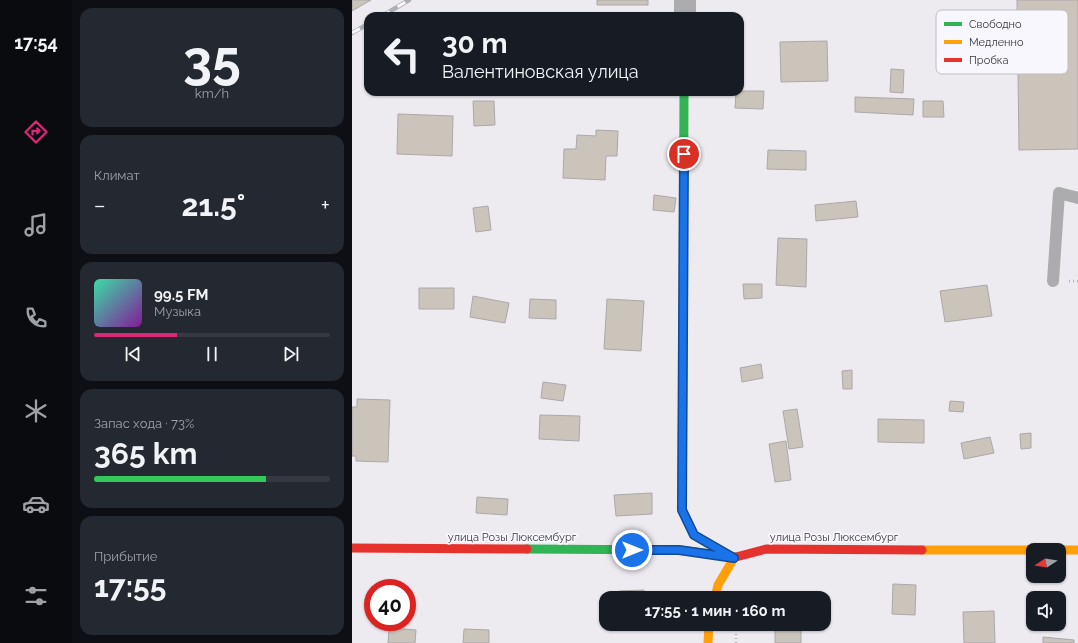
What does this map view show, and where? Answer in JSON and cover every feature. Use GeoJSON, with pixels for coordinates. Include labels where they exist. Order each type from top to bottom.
{"type":"FeatureCollection","features":[{"type":"Feature","properties":{"kind":"street"},"geometry":{"type":"LineString","coordinates":[[685,0],[685,12]]}},
{"type":"Feature","properties":{"kind":"street"},"geometry":{"type":"LineString","coordinates":[[684,96],[682,510],[694,535],[734,558],[718,585],[717,591]]}},
{"type":"Feature","properties":{"kind":"street","name":"улица Розы Люксембург"},"geometry":{"type":"LineString","coordinates":[[352,548],[679,550],[734,558],[766,549],[1078,550]]}},
{"type":"Feature","properties":{"kind":"street"},"geometry":{"type":"LineString","coordinates":[[708,643],[709,631]]}},
{"type":"Feature","properties":{"kind":"lane"},"geometry":{"type":"LineString","coordinates":[[1053,281],[1059,193],[1078,198]]}},
{"type":"Feature","properties":{"kind":"path"},"geometry":{"type":"LineString","coordinates":[[736,631],[736,643]]}},
{"type":"Feature","properties":{"kind":"building"},"geometry":{"type":"Polygon","coordinates":[[[352,0],[371,0],[352,11],[352,0]]]}},
{"type":"Feature","properties":{"kind":"building"},"geometry":{"type":"Polygon","coordinates":[[[597,0],[648,0],[648,5],[597,5],[597,0]]]}},
{"type":"Feature","properties":{"kind":"building"},"geometry":{"type":"Polygon","coordinates":[[[1017,0],[1078,0],[1078,149],[1019,150],[1018,74],[1068,74],[1068,10],[1017,10],[1017,0]]]}},
{"type":"Feature","properties":{"kind":"building"},"geometry":{"type":"Polygon","coordinates":[[[827,41],[828,81],[781,82],[780,42],[827,41]]]}},
{"type":"Feature","properties":{"kind":"building"},"geometry":{"type":"Polygon","coordinates":[[[891,69],[904,70],[903,93],[890,92],[891,69]]]}},
{"type":"Feature","properties":{"kind":"building"},"geometry":{"type":"Polygon","coordinates":[[[744,91],[764,91],[763,109],[735,108],[736,96],[744,96],[744,91]]]}},
{"type":"Feature","properties":{"kind":"building"},"geometry":{"type":"Polygon","coordinates":[[[855,97],[914,99],[913,115],[855,112],[855,97]]]}},
{"type":"Feature","properties":{"kind":"building"},"geometry":{"type":"Polygon","coordinates":[[[473,101],[494,101],[495,125],[474,126],[473,101]]]}},
{"type":"Feature","properties":{"kind":"building"},"geometry":{"type":"Polygon","coordinates":[[[923,101],[943,101],[944,117],[923,117],[923,101]]]}},
{"type":"Feature","properties":{"kind":"building"},"geometry":{"type":"Polygon","coordinates":[[[398,114],[453,116],[452,156],[397,154],[398,114]]]}},
{"type":"Feature","properties":{"kind":"building"},"geometry":{"type":"Polygon","coordinates":[[[596,130],[618,131],[617,156],[606,156],[605,180],[563,178],[564,149],[576,149],[577,135],[596,136],[596,130]]]}},
{"type":"Feature","properties":{"kind":"building"},"geometry":{"type":"Polygon","coordinates":[[[768,150],[806,151],[806,170],[767,169],[768,150]]]}},
{"type":"Feature","properties":{"kind":"building"},"geometry":{"type":"Polygon","coordinates":[[[654,195],[676,198],[674,212],[653,210],[654,195]]]}},
{"type":"Feature","properties":{"kind":"building"},"geometry":{"type":"Polygon","coordinates":[[[856,201],[858,217],[816,221],[815,205],[856,201]]]}},
{"type":"Feature","properties":{"kind":"building"},"geometry":{"type":"Polygon","coordinates":[[[488,206],[491,230],[476,232],[473,208],[488,206]]]}},
{"type":"Feature","properties":{"kind":"building"},"geometry":{"type":"Polygon","coordinates":[[[778,238],[807,239],[806,287],[776,285],[778,238]]]}},
{"type":"Feature","properties":{"kind":"building"},"geometry":{"type":"Polygon","coordinates":[[[743,284],[762,284],[762,298],[744,299],[743,284]]]}},
{"type":"Feature","properties":{"kind":"building"},"geometry":{"type":"Polygon","coordinates":[[[987,285],[992,316],[945,322],[940,291],[987,285]]]}},
{"type":"Feature","properties":{"kind":"building"},"geometry":{"type":"Polygon","coordinates":[[[419,288],[454,288],[454,309],[419,309],[419,288]]]}},
{"type":"Feature","properties":{"kind":"building"},"geometry":{"type":"Polygon","coordinates":[[[473,296],[509,303],[505,323],[470,317],[473,296]]]}},
{"type":"Feature","properties":{"kind":"building"},"geometry":{"type":"Polygon","coordinates":[[[530,299],[556,300],[556,319],[529,318],[530,299]]]}},
{"type":"Feature","properties":{"kind":"building"},"geometry":{"type":"Polygon","coordinates":[[[607,299],[644,301],[641,351],[604,349],[607,299]]]}},
{"type":"Feature","properties":{"kind":"building"},"geometry":{"type":"Polygon","coordinates":[[[761,364],[763,378],[742,382],[740,368],[761,364]]]}},
{"type":"Feature","properties":{"kind":"building"},"geometry":{"type":"Polygon","coordinates":[[[852,370],[852,389],[843,389],[842,371],[852,370]]]}},
{"type":"Feature","properties":{"kind":"building"},"geometry":{"type":"Polygon","coordinates":[[[543,382],[566,385],[563,401],[541,398],[543,382]]]}},
{"type":"Feature","properties":{"kind":"building"},"geometry":{"type":"Polygon","coordinates":[[[357,399],[390,400],[388,462],[356,461],[356,456],[352,456],[352,407],[357,407],[357,399]]]}},
{"type":"Feature","properties":{"kind":"building"},"geometry":{"type":"Polygon","coordinates":[[[950,401],[964,402],[963,412],[949,411],[950,401]]]}},
{"type":"Feature","properties":{"kind":"building"},"geometry":{"type":"Polygon","coordinates":[[[797,409],[803,447],[789,449],[783,411],[797,409]]]}},
{"type":"Feature","properties":{"kind":"building"},"geometry":{"type":"Polygon","coordinates":[[[540,415],[580,416],[579,441],[539,439],[540,415]]]}},
{"type":"Feature","properties":{"kind":"building"},"geometry":{"type":"Polygon","coordinates":[[[878,419],[924,420],[924,443],[878,442],[878,419]]]}},
{"type":"Feature","properties":{"kind":"building"},"geometry":{"type":"Polygon","coordinates":[[[1031,433],[1031,448],[1021,449],[1020,434],[1031,433]]]}},
{"type":"Feature","properties":{"kind":"building"},"geometry":{"type":"Polygon","coordinates":[[[990,437],[994,453],[964,459],[961,443],[990,437]]]}},
{"type":"Feature","properties":{"kind":"building"},"geometry":{"type":"Polygon","coordinates":[[[786,441],[791,480],[775,482],[769,444],[786,441]]]}},
{"type":"Feature","properties":{"kind":"building"},"geometry":{"type":"Polygon","coordinates":[[[652,493],[652,514],[616,516],[614,495],[652,493]]]}},
{"type":"Feature","properties":{"kind":"building"},"geometry":{"type":"Polygon","coordinates":[[[477,497],[508,499],[507,515],[476,513],[477,497]]]}},
{"type":"Feature","properties":{"kind":"building"},"geometry":{"type":"Polygon","coordinates":[[[893,584],[916,585],[915,615],[892,614],[893,584]]]}},
{"type":"Feature","properties":{"kind":"building"},"geometry":{"type":"Polygon","coordinates":[[[644,590],[644,591],[619,591],[644,590]]]}},
{"type":"Feature","properties":{"kind":"building"},"geometry":{"type":"Polygon","coordinates":[[[994,611],[995,643],[964,643],[963,612],[994,611]]]}},
{"type":"Feature","properties":{"kind":"building"},"geometry":{"type":"Polygon","coordinates":[[[464,629],[489,630],[489,643],[463,643],[464,629]]]}},
{"type":"Feature","properties":{"kind":"building"},"geometry":{"type":"Polygon","coordinates":[[[389,631],[416,631],[415,643],[388,643],[389,631]]]}},
{"type":"Feature","properties":{"kind":"building"},"geometry":{"type":"Polygon","coordinates":[[[775,631],[801,631],[801,643],[775,643],[775,631]]]}},
{"type":"Feature","properties":{"kind":"building"},"geometry":{"type":"Polygon","coordinates":[[[1043,637],[1074,640],[1074,643],[1043,643],[1043,637]]]}},
{"type":"Feature","properties":{"kind":"railway"},"geometry":{"type":"LineString","coordinates":[[389,12],[409,0]]}},
{"type":"Feature","properties":{"kind":"railway"},"geometry":{"type":"LineString","coordinates":[[352,33],[364,26]]}},
{"type":"Feature","properties":{"kind":"traffic: fast"},"geometry":{"type":"LineString","coordinates":[[683,336],[684,96]]}},
{"type":"Feature","properties":{"kind":"traffic: fast"},"geometry":{"type":"LineString","coordinates":[[527,549],[679,550],[736,557]]}},
{"type":"Feature","properties":{"kind":"traffic: slow"},"geometry":{"type":"LineString","coordinates":[[682,502],[682,510],[694,535],[722,552]]}},
{"type":"Feature","properties":{"kind":"traffic: slow"},"geometry":{"type":"LineString","coordinates":[[922,550],[1078,550]]}},
{"type":"Feature","properties":{"kind":"traffic: slow"},"geometry":{"type":"LineString","coordinates":[[717,591],[718,585],[734,558]]}},
{"type":"Feature","properties":{"kind":"traffic: slow"},"geometry":{"type":"LineString","coordinates":[[708,643],[709,631]]}},
{"type":"Feature","properties":{"kind":"traffic: jam"},"geometry":{"type":"LineString","coordinates":[[682,502],[683,336]]}},
{"type":"Feature","properties":{"kind":"traffic: jam"},"geometry":{"type":"LineString","coordinates":[[352,548],[527,549]]}},
{"type":"Feature","properties":{"kind":"traffic: jam"},"geometry":{"type":"LineString","coordinates":[[736,557],[766,549],[922,550]]}},
{"type":"Feature","properties":{"kind":"route"},"geometry":{"type":"LineString","coordinates":[[632,550],[679,550],[734,558],[694,535],[682,510],[684,154]]}}]}
